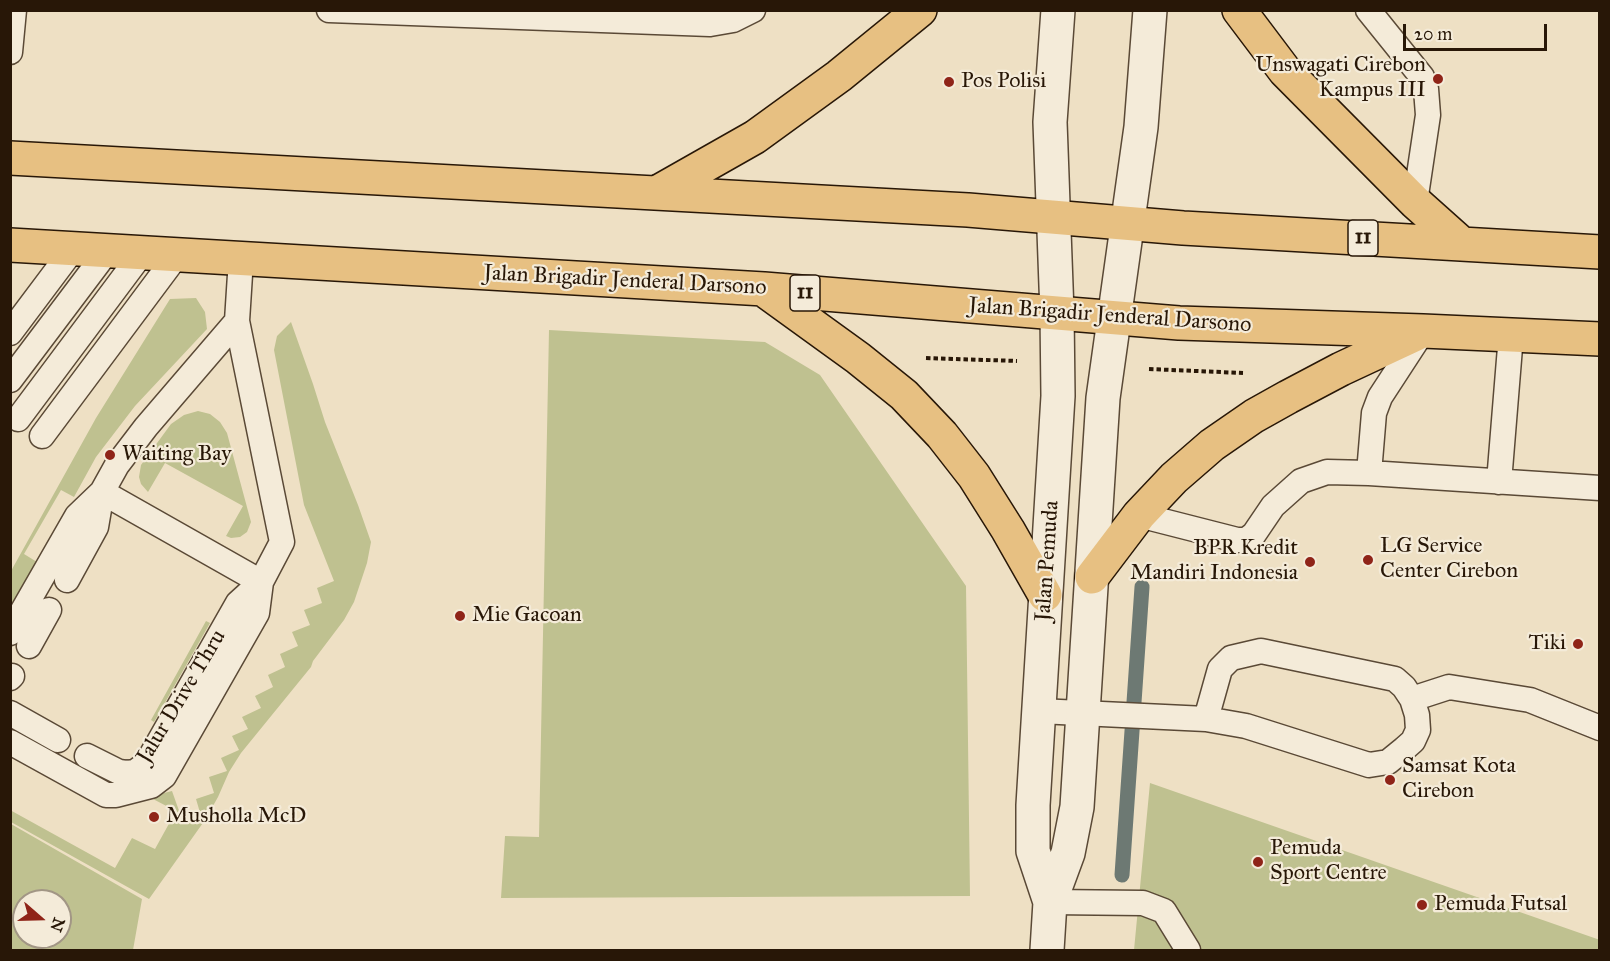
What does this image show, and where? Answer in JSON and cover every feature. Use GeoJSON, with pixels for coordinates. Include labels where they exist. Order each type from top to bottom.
{"type":"FeatureCollection","features":[{"type":"Feature","properties":{"kind":"highway"},"geometry":{"type":"LineString","coordinates":[[658,192],[754,137],[839,76],[920,10]]}},
{"type":"Feature","properties":{"kind":"highway"},"geometry":{"type":"LineString","coordinates":[[1239,10],[1285,71],[1415,202],[1462,244]]}},
{"type":"Feature","properties":{"kind":"highway","name":"11"},"geometry":{"type":"LineString","coordinates":[[10,158],[968,210],[1127,223],[1599,252]]}},
{"type":"Feature","properties":{"kind":"highway","name":"Jalan Brigadir Jenderal Darsono"},"geometry":{"type":"LineString","coordinates":[[10,245],[764,289],[1179,323],[1599,339]]}},
{"type":"Feature","properties":{"kind":"highway"},"geometry":{"type":"LineString","coordinates":[[764,289],[858,358],[904,396],[942,435],[974,476],[1045,595]]}},
{"type":"Feature","properties":{"kind":"highway"},"geometry":{"type":"LineString","coordinates":[[1092,577],[1139,515],[1174,478],[1212,446],[1254,416],[1341,369],[1423,331]]}},
{"type":"Feature","properties":{"kind":"street","name":"Jalan Pemuda"},"geometry":{"type":"LineString","coordinates":[[1050,902],[1033,851],[1033,805],[1058,396],[1050,122],[1058,10]]}},
{"type":"Feature","properties":{"kind":"street","name":"Jalan Pemuda"},"geometry":{"type":"LineString","coordinates":[[1047,951],[1050,902],[1068,853],[1077,807],[1103,398],[1141,127],[1150,10]]}},
{"type":"Feature","properties":{"kind":"lane"},"geometry":{"type":"LineString","coordinates":[[10,52],[14,10]]}},
{"type":"Feature","properties":{"kind":"lane"},"geometry":{"type":"LineString","coordinates":[[329,10],[710,24],[733,20],[753,10]]}},
{"type":"Feature","properties":{"kind":"lane"},"geometry":{"type":"LineString","coordinates":[[1368,10],[1422,77],[1425,89],[1428,115],[1415,202]]}},
{"type":"Feature","properties":{"kind":"lane"},"geometry":{"type":"LineString","coordinates":[[10,333],[73,249]]}},
{"type":"Feature","properties":{"kind":"lane"},"geometry":{"type":"LineString","coordinates":[[10,380],[108,250]]}},
{"type":"Feature","properties":{"kind":"lane"},"geometry":{"type":"LineString","coordinates":[[18,418],[142,253]]}},
{"type":"Feature","properties":{"kind":"lane"},"geometry":{"type":"LineString","coordinates":[[42,436],[177,255]]}},
{"type":"Feature","properties":{"kind":"lane"},"geometry":{"type":"LineString","coordinates":[[10,742],[106,795],[116,795],[151,786],[164,776],[257,613],[261,582],[282,542],[237,321],[241,259]]}},
{"type":"Feature","properties":{"kind":"lane"},"geometry":{"type":"LineString","coordinates":[[20,639],[77,516],[102,492],[117,465],[146,427],[237,321]]}},
{"type":"Feature","properties":{"kind":"lane"},"geometry":{"type":"LineString","coordinates":[[1369,473],[1374,413],[1380,397],[1423,331]]}},
{"type":"Feature","properties":{"kind":"lane"},"geometry":{"type":"LineString","coordinates":[[1499,482],[1511,335]]}},
{"type":"Feature","properties":{"kind":"lane"},"geometry":{"type":"LineString","coordinates":[[1139,515],[1237,540],[1246,540],[1254,534],[1273,506],[1301,481],[1327,472],[1599,488]]}},
{"type":"Feature","properties":{"kind":"lane"},"geometry":{"type":"LineString","coordinates":[[67,580],[96,527],[102,492]]}},
{"type":"Feature","properties":{"kind":"lane"},"geometry":{"type":"LineString","coordinates":[[102,492],[261,582]]}},
{"type":"Feature","properties":{"kind":"lane","name":"Jalur Drive Thru"},"geometry":{"type":"LineString","coordinates":[[87,756],[119,772],[127,773],[135,772],[147,763],[238,603],[261,582]]}},
{"type":"Feature","properties":{"kind":"lane"},"geometry":{"type":"LineString","coordinates":[[20,639],[49,610]]}},
{"type":"Feature","properties":{"kind":"lane"},"geometry":{"type":"LineString","coordinates":[[1039,711],[1206,719],[1246,726],[1369,765],[1388,762],[1413,741],[1418,730],[1417,715],[1412,699],[1395,679],[1261,651],[1231,658],[1220,669],[1206,719]]}},
{"type":"Feature","properties":{"kind":"lane"},"geometry":{"type":"LineString","coordinates":[[1412,699],[1449,687],[1530,700],[1599,728]]}},
{"type":"Feature","properties":{"kind":"lane"},"geometry":{"type":"LineString","coordinates":[[10,713],[58,740]]}},
{"type":"Feature","properties":{"kind":"lane"},"geometry":{"type":"LineString","coordinates":[[1050,902],[1143,903],[1164,911],[1188,951]]}},
{"type":"Feature","properties":{"kind":"path"},"geometry":{"type":"LineString","coordinates":[[921,358],[1027,361]]}},
{"type":"Feature","properties":{"kind":"path"},"geometry":{"type":"LineString","coordinates":[[1139,369],[1254,374]]}},
{"type":"Feature","properties":{"kind":"green space"},"geometry":{"type":"Polygon","coordinates":[[[196,298],[205,312],[207,329],[135,406],[96,457],[74,497],[61,490],[24,554],[37,562],[11,609],[11,571],[96,418],[170,299],[196,298]]]}},
{"type":"Feature","properties":{"kind":"green space"},"geometry":{"type":"Polygon","coordinates":[[[291,322],[325,422],[371,542],[367,563],[354,602],[344,620],[313,661],[311,667],[241,753],[205,820],[149,899],[11,822],[10,810],[115,868],[132,838],[155,849],[176,811],[153,799],[156,795],[172,791],[183,822],[201,816],[196,799],[214,793],[209,777],[227,771],[221,758],[239,750],[232,736],[248,729],[242,717],[261,708],[255,696],[273,687],[268,675],[285,667],[280,654],[298,646],[292,632],[310,625],[304,610],[322,603],[317,588],[334,581],[304,505],[274,350],[277,336],[291,322]]]}},
{"type":"Feature","properties":{"kind":"green space"},"geometry":{"type":"Polygon","coordinates":[[[549,330],[765,342],[820,375],[966,586],[970,896],[501,898],[505,836],[539,837],[549,330]]]}},
{"type":"Feature","properties":{"kind":"green space"},"geometry":{"type":"Polygon","coordinates":[[[198,411],[210,414],[220,422],[227,433],[251,522],[247,532],[240,537],[226,536],[243,506],[165,463],[148,492],[141,484],[139,477],[141,465],[171,424],[184,415],[198,411]]]}},
{"type":"Feature","properties":{"kind":"green space"},"geometry":{"type":"Polygon","coordinates":[[[206,621],[210,623],[154,722],[151,720],[206,621]]]}},
{"type":"Feature","properties":{"kind":"green space","name":"Pemuda Sport Centre"},"geometry":{"type":"Polygon","coordinates":[[[1150,783],[1600,940],[1599,950],[1134,950],[1150,783]]]}},
{"type":"Feature","properties":{"kind":"green space"},"geometry":{"type":"Polygon","coordinates":[[[11,824],[142,899],[133,950],[11,950],[11,824]]]}},
{"type":"Feature","properties":{"kind":"waterway"},"geometry":{"type":"LineString","coordinates":[[1122,875],[1142,587]]}},
{"type":"Feature","properties":{"kind":"place","name":"Unswagati Cirebon Kampus III"},"geometry":{"type":"Point","coordinates":[1438,79]}},
{"type":"Feature","properties":{"kind":"place","name":"Pos Polisi"},"geometry":{"type":"Point","coordinates":[949,82]}},
{"type":"Feature","properties":{"kind":"place","name":"Waiting Bay"},"geometry":{"type":"Point","coordinates":[110,455]}},
{"type":"Feature","properties":{"kind":"place","name":"LG Service Center Cirebon"},"geometry":{"type":"Point","coordinates":[1368,560]}},
{"type":"Feature","properties":{"kind":"place","name":"BPR Kredit Mandiri Indonesia"},"geometry":{"type":"Point","coordinates":[1310,562]}},
{"type":"Feature","properties":{"kind":"place","name":"Mie Gacoan"},"geometry":{"type":"Point","coordinates":[460,616]}},
{"type":"Feature","properties":{"kind":"place","name":"Tiki"},"geometry":{"type":"Point","coordinates":[1578,644]}},
{"type":"Feature","properties":{"kind":"place","name":"Samsat Kota Cirebon"},"geometry":{"type":"Point","coordinates":[1390,780]}},
{"type":"Feature","properties":{"kind":"place","name":"Musholla McD"},"geometry":{"type":"Point","coordinates":[154,817]}},
{"type":"Feature","properties":{"kind":"place","name":"Pemuda Sport Centre"},"geometry":{"type":"Point","coordinates":[1258,862]}},
{"type":"Feature","properties":{"kind":"place","name":"Pemuda Futsal"},"geometry":{"type":"Point","coordinates":[1422,905]}}]}
